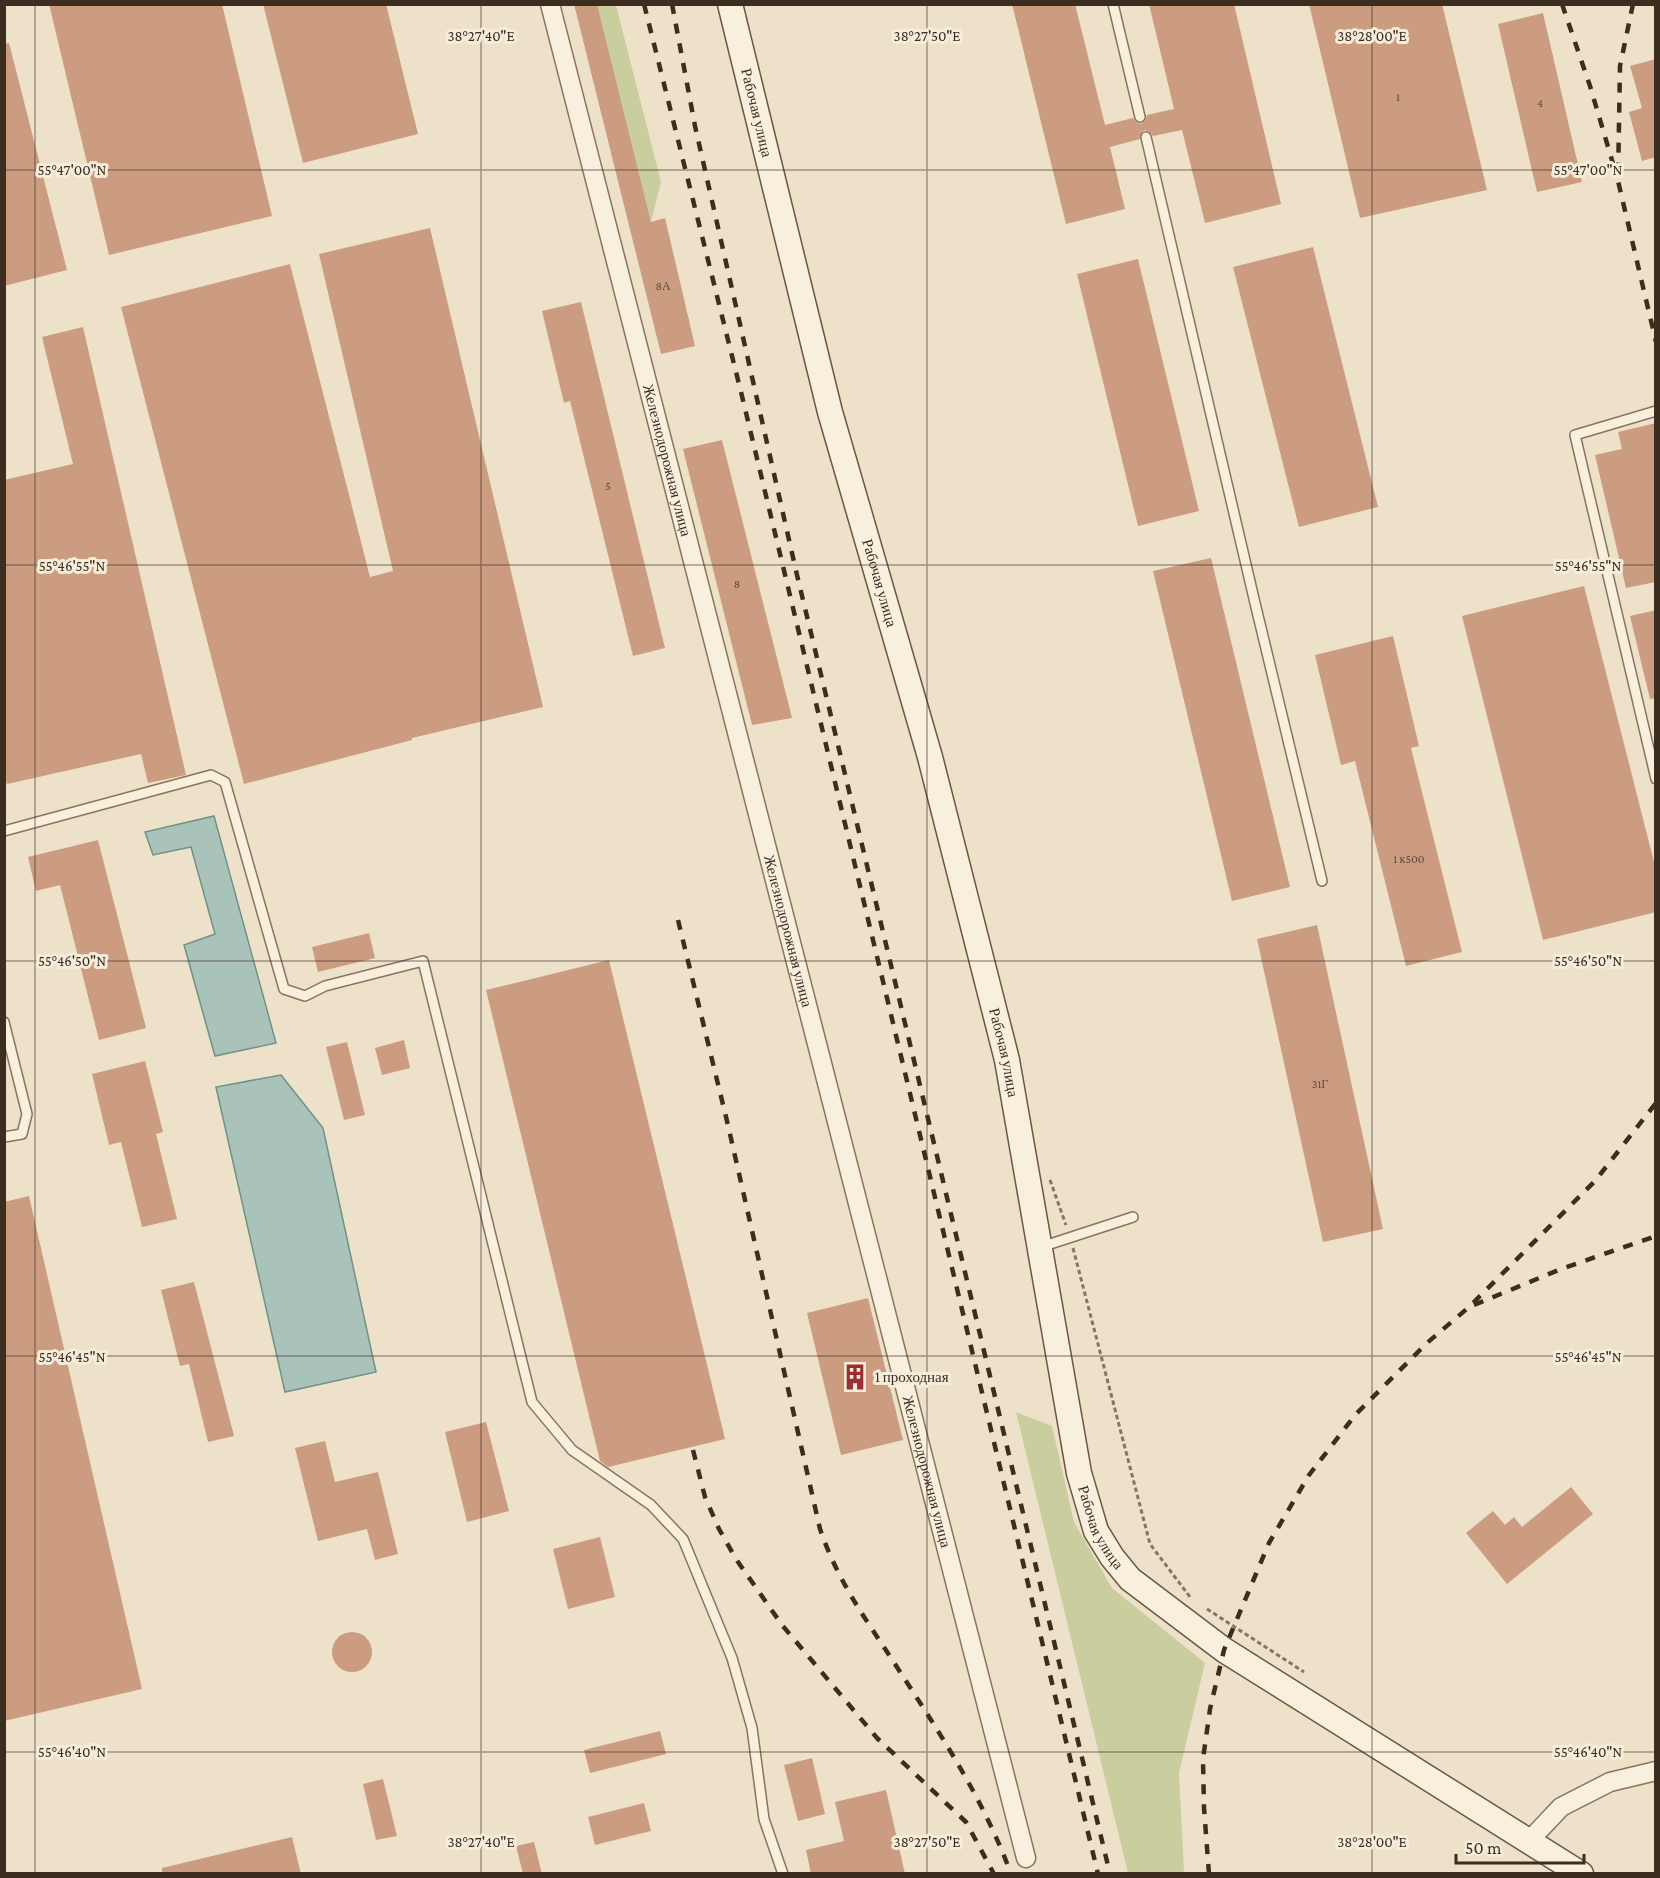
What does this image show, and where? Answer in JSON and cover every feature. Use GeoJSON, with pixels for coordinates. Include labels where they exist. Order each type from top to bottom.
{"type":"FeatureCollection","features":[{"type":"Feature","properties":{"kind":"street","name":"Железнодорожная улица"},"geometry":{"type":"LineString","coordinates":[[550,4],[1026,1858]]}},
{"type":"Feature","properties":{"kind":"street","name":"Рабочая улица"},"geometry":{"type":"LineString","coordinates":[[730,4],[831,412],[930,757],[1007,1060],[1079,1473],[1096,1531],[1112,1557],[1130,1579],[1224,1650],[1581,1874]]}},
{"type":"Feature","properties":{"kind":"street"},"geometry":{"type":"LineString","coordinates":[[1528,1842],[1562,1806],[1610,1782],[1656,1771]]}},
{"type":"Feature","properties":{"kind":"lane"},"geometry":{"type":"LineString","coordinates":[[1113,4],[1140,117]]}},
{"type":"Feature","properties":{"kind":"lane"},"geometry":{"type":"LineString","coordinates":[[1146,137],[1322,881]]}},
{"type":"Feature","properties":{"kind":"lane"},"geometry":{"type":"LineString","coordinates":[[1656,411],[1575,435],[1656,779]]}},
{"type":"Feature","properties":{"kind":"lane"},"geometry":{"type":"LineString","coordinates":[[4,831],[211,775],[225,782],[284,989],[305,996],[325,986],[423,961],[532,1402],[572,1450],[651,1505],[683,1539],[732,1658],[752,1728],[764,1819],[783,1874]]}},
{"type":"Feature","properties":{"kind":"lane"},"geometry":{"type":"LineString","coordinates":[[4,1022],[27,1114],[22,1134],[4,1137]]}},
{"type":"Feature","properties":{"kind":"lane"},"geometry":{"type":"LineString","coordinates":[[1040,1247],[1133,1217]]}},
{"type":"Feature","properties":{"kind":"path"},"geometry":{"type":"LineString","coordinates":[[1047,1171],[1071,1238],[1150,1544],[1192,1600]]}},
{"type":"Feature","properties":{"kind":"path"},"geometry":{"type":"LineString","coordinates":[[1201,1605],[1304,1672]]}},
{"type":"Feature","properties":{"kind":"green space"},"geometry":{"type":"Polygon","coordinates":[[[597,5],[616,5],[661,182],[651,222],[597,5]]]}},
{"type":"Feature","properties":{"kind":"green space"},"geometry":{"type":"Polygon","coordinates":[[[1016,1412],[1052,1426],[1074,1522],[1112,1588],[1205,1663],[1179,1773],[1184,1873],[1128,1873],[1016,1412]]]}},
{"type":"Feature","properties":{"kind":"water"},"geometry":{"type":"Polygon","coordinates":[[[214,816],[276,1043],[215,1056],[184,945],[215,934],[191,847],[153,855],[145,832],[214,816]]]}},
{"type":"Feature","properties":{"kind":"water"},"geometry":{"type":"Polygon","coordinates":[[[281,1075],[323,1128],[376,1372],[285,1392],[216,1087],[281,1075]]]}},
{"type":"Feature","properties":{"kind":"building"},"geometry":{"type":"Polygon","coordinates":[[[49,4],[222,4],[272,216],[109,255],[49,4]]]}},
{"type":"Feature","properties":{"kind":"building"},"geometry":{"type":"Polygon","coordinates":[[[263,4],[386,4],[418,134],[303,163],[263,4]]]}},
{"type":"Feature","properties":{"kind":"building"},"geometry":{"type":"Polygon","coordinates":[[[574,4],[597,4],[651,222],[665,218],[695,346],[661,354],[574,4]]]}},
{"type":"Feature","properties":{"kind":"building"},"geometry":{"type":"Polygon","coordinates":[[[1012,4],[1075,4],[1105,125],[1133,118],[1141,124],[1147,115],[1174,109],[1149,4],[1234,4],[1281,204],[1205,223],[1182,130],[1153,136],[1145,130],[1141,133],[1140,139],[1110,147],[1125,209],[1066,224],[1012,4]]]}},
{"type":"Feature","properties":{"kind":"building"},"geometry":{"type":"Polygon","coordinates":[[[1309,4],[1442,4],[1487,190],[1360,218],[1309,4]]]}},
{"type":"Feature","properties":{"kind":"building"},"geometry":{"type":"Polygon","coordinates":[[[1543,13],[1582,182],[1537,192],[1498,24],[1543,13]]]}},
{"type":"Feature","properties":{"kind":"building"},"geometry":{"type":"Polygon","coordinates":[[[9,43],[67,270],[4,286],[4,44],[9,43]]]}},
{"type":"Feature","properties":{"kind":"building"},"geometry":{"type":"Polygon","coordinates":[[[1656,59],[1656,157],[1642,161],[1629,112],[1642,108],[1630,66],[1656,59]]]}},
{"type":"Feature","properties":{"kind":"building"},"geometry":{"type":"Polygon","coordinates":[[[430,228],[543,707],[412,738],[412,740],[244,784],[121,307],[290,264],[370,577],[393,571],[319,254],[430,228]]]}},
{"type":"Feature","properties":{"kind":"building"},"geometry":{"type":"Polygon","coordinates":[[[1313,247],[1378,507],[1299,527],[1233,267],[1313,247]]]}},
{"type":"Feature","properties":{"kind":"building"},"geometry":{"type":"Polygon","coordinates":[[[1138,259],[1199,511],[1138,526],[1077,274],[1138,259]]]}},
{"type":"Feature","properties":{"kind":"building"},"geometry":{"type":"Polygon","coordinates":[[[581,302],[665,648],[633,656],[570,401],[564,403],[542,311],[581,302]]]}},
{"type":"Feature","properties":{"kind":"building"},"geometry":{"type":"Polygon","coordinates":[[[83,327],[186,775],[148,783],[141,754],[7,784],[4,775],[4,480],[73,464],[42,337],[83,327]]]}},
{"type":"Feature","properties":{"kind":"building"},"geometry":{"type":"Polygon","coordinates":[[[1656,423],[1656,582],[1626,588],[1595,455],[1622,449],[1618,432],[1656,423]]]}},
{"type":"Feature","properties":{"kind":"building"},"geometry":{"type":"Polygon","coordinates":[[[722,440],[792,718],[752,725],[683,449],[722,440]]]}},
{"type":"Feature","properties":{"kind":"building"},"geometry":{"type":"Polygon","coordinates":[[[1211,558],[1290,887],[1232,901],[1153,571],[1211,558]]]}},
{"type":"Feature","properties":{"kind":"building"},"geometry":{"type":"Polygon","coordinates":[[[1584,586],[1656,870],[1656,912],[1543,940],[1462,616],[1584,586]]]}},
{"type":"Feature","properties":{"kind":"building"},"geometry":{"type":"Polygon","coordinates":[[[1656,610],[1656,698],[1650,699],[1630,616],[1656,610]]]}},
{"type":"Feature","properties":{"kind":"building"},"geometry":{"type":"Polygon","coordinates":[[[1393,636],[1419,746],[1411,748],[1462,952],[1406,966],[1355,761],[1341,765],[1315,655],[1393,636]]]}},
{"type":"Feature","properties":{"kind":"building"},"geometry":{"type":"Polygon","coordinates":[[[98,840],[146,1028],[99,1040],[60,885],[36,891],[28,857],[98,840]]]}},
{"type":"Feature","properties":{"kind":"building"},"geometry":{"type":"Polygon","coordinates":[[[1317,925],[1383,1229],[1323,1242],[1257,939],[1317,925]]]}},
{"type":"Feature","properties":{"kind":"building"},"geometry":{"type":"Polygon","coordinates":[[[369,933],[375,958],[318,972],[312,947],[369,933]]]}},
{"type":"Feature","properties":{"kind":"building"},"geometry":{"type":"Polygon","coordinates":[[[609,960],[725,1439],[608,1467],[600,1461],[486,990],[609,960]]]}},
{"type":"Feature","properties":{"kind":"building"},"geometry":{"type":"Polygon","coordinates":[[[404,1040],[410,1068],[382,1075],[375,1048],[404,1040]]]}},
{"type":"Feature","properties":{"kind":"building"},"geometry":{"type":"Polygon","coordinates":[[[347,1042],[365,1115],[344,1120],[326,1047],[347,1042]]]}},
{"type":"Feature","properties":{"kind":"building"},"geometry":{"type":"Polygon","coordinates":[[[145,1061],[163,1132],[156,1134],[177,1219],[142,1227],[121,1142],[109,1145],[92,1074],[145,1061]]]}},
{"type":"Feature","properties":{"kind":"building"},"geometry":{"type":"Polygon","coordinates":[[[29,1196],[142,1689],[4,1721],[4,1202],[29,1196]]]}},
{"type":"Feature","properties":{"kind":"building"},"geometry":{"type":"Polygon","coordinates":[[[194,1282],[234,1436],[208,1442],[189,1364],[180,1366],[161,1290],[194,1282]]]}},
{"type":"Feature","properties":{"kind":"building","name":"1 проходная"},"geometry":{"type":"Polygon","coordinates":[[[868,1298],[903,1440],[841,1455],[807,1313],[868,1298]]]}},
{"type":"Feature","properties":{"kind":"building"},"geometry":{"type":"Polygon","coordinates":[[[486,1422],[509,1511],[467,1522],[445,1432],[486,1422]]]}},
{"type":"Feature","properties":{"kind":"building"},"geometry":{"type":"Polygon","coordinates":[[[325,1441],[335,1482],[378,1472],[398,1554],[375,1560],[367,1529],[318,1541],[295,1448],[325,1441]]]}},
{"type":"Feature","properties":{"kind":"building"},"geometry":{"type":"Polygon","coordinates":[[[1571,1487],[1593,1514],[1507,1584],[1466,1533],[1493,1511],[1505,1525],[1514,1517],[1522,1527],[1571,1487]]]}},
{"type":"Feature","properties":{"kind":"building"},"geometry":{"type":"Polygon","coordinates":[[[600,1537],[615,1597],[568,1609],[553,1549],[600,1537]]]}},
{"type":"Feature","properties":{"kind":"building"},"geometry":{"type":"Polygon","coordinates":[[[352,1632],[366,1638],[372,1652],[366,1666],[352,1672],[338,1666],[332,1652],[338,1638],[352,1632]]]}},
{"type":"Feature","properties":{"kind":"building"},"geometry":{"type":"Polygon","coordinates":[[[660,1731],[666,1754],[590,1773],[584,1750],[660,1731]]]}},
{"type":"Feature","properties":{"kind":"building"},"geometry":{"type":"Polygon","coordinates":[[[812,1758],[825,1814],[798,1821],[784,1765],[812,1758]]]}},
{"type":"Feature","properties":{"kind":"building"},"geometry":{"type":"Polygon","coordinates":[[[383,1779],[397,1836],[376,1840],[363,1784],[383,1779]]]}},
{"type":"Feature","properties":{"kind":"building"},"geometry":{"type":"Polygon","coordinates":[[[886,1790],[905,1874],[811,1874],[806,1850],[844,1841],[835,1802],[886,1790]]]}},
{"type":"Feature","properties":{"kind":"building"},"geometry":{"type":"Polygon","coordinates":[[[644,1803],[651,1831],[595,1845],[588,1817],[644,1803]]]}},
{"type":"Feature","properties":{"kind":"building"},"geometry":{"type":"Polygon","coordinates":[[[292,1837],[301,1874],[162,1874],[162,1868],[292,1837]]]}},
{"type":"Feature","properties":{"kind":"building"},"geometry":{"type":"Polygon","coordinates":[[[534,1842],[542,1874],[523,1874],[516,1846],[534,1842]]]}},
{"type":"Feature","properties":{"kind":"railway"},"geometry":{"type":"LineString","coordinates":[[644,4],[741,392],[1098,1874]]}},
{"type":"Feature","properties":{"kind":"railway"},"geometry":{"type":"LineString","coordinates":[[672,4],[695,126],[797,575],[1110,1874]]}},
{"type":"Feature","properties":{"kind":"railway"},"geometry":{"type":"LineString","coordinates":[[1562,4],[1614,167]]}},
{"type":"Feature","properties":{"kind":"railway"},"geometry":{"type":"LineString","coordinates":[[1633,4],[1620,66],[1618,181],[1656,342]]}},
{"type":"Feature","properties":{"kind":"railway"},"geometry":{"type":"LineString","coordinates":[[678,920],[727,1121],[820,1529],[852,1597],[973,1791],[1011,1874]]}},
{"type":"Feature","properties":{"kind":"railway"},"geometry":{"type":"LineString","coordinates":[[1209,1874],[1203,1759],[1210,1709],[1224,1650],[1269,1543],[1309,1475],[1356,1414],[1427,1343],[1469,1307],[1595,1181],[1656,1103]]}},
{"type":"Feature","properties":{"kind":"railway"},"geometry":{"type":"LineString","coordinates":[[1474,1305],[1561,1269],[1656,1236]]}},
{"type":"Feature","properties":{"kind":"railway"},"geometry":{"type":"LineString","coordinates":[[693,1450],[705,1497],[719,1529],[736,1559],[782,1625],[877,1738],[966,1822],[994,1874]]}},
{"type":"Feature","properties":{"kind":"place","name":"1 проходная"},"geometry":{"type":"Point","coordinates":[855,1377]}}]}
